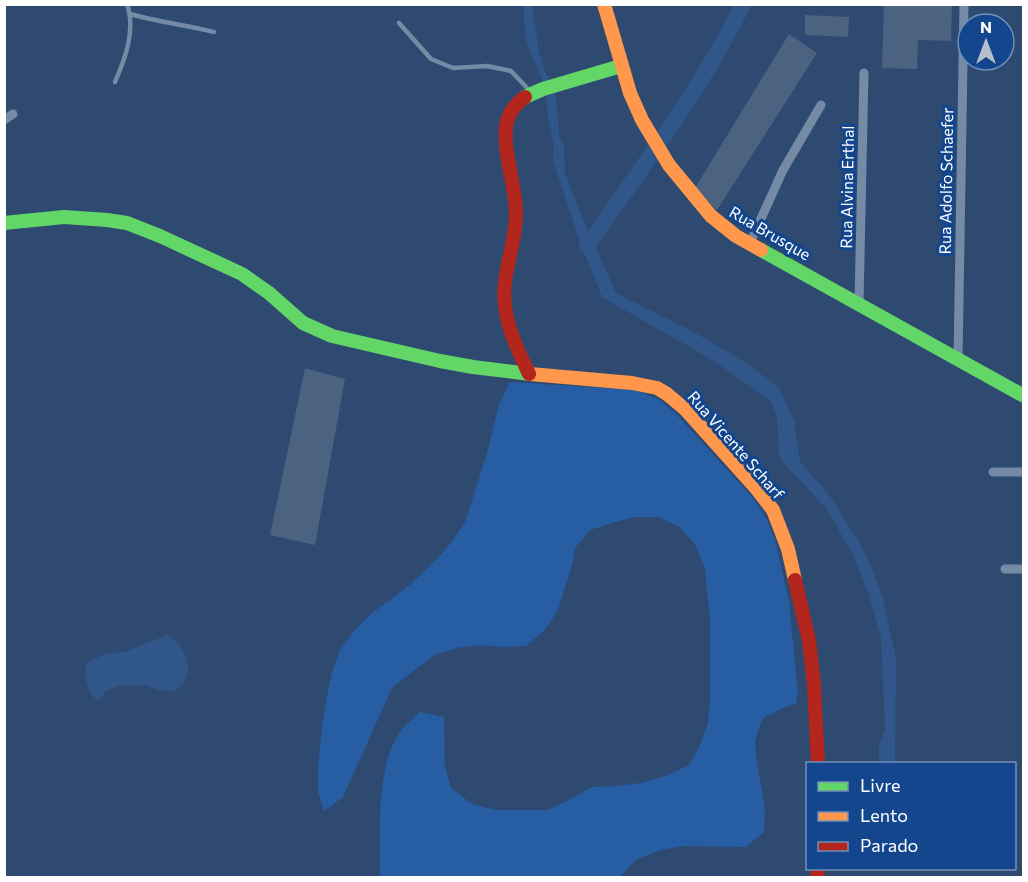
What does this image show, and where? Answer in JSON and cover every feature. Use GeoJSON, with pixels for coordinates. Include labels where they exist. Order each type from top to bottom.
{"type":"FeatureCollection","features":[{"type":"Feature","properties":{"kind":"main road","name":"Rua Brusque"},"geometry":{"type":"LineString","coordinates":[[604,4],[635,107],[669,165],[711,216],[728,230],[750,243],[1023,396]]}},
{"type":"Feature","properties":{"kind":"main road"},"geometry":{"type":"LineString","coordinates":[[529,374],[511,330],[504,296],[516,221],[516,207],[505,139],[507,117],[516,103],[536,91],[621,66]]}},
{"type":"Feature","properties":{"kind":"main road","name":"Rua Vicente Scharf"},"geometry":{"type":"LineString","coordinates":[[4,223],[64,217],[127,223],[242,274],[303,322],[332,336],[440,361],[529,374],[632,383],[657,388],[668,394],[686,410],[766,500],[778,521],[788,549],[809,640],[818,762]]}},
{"type":"Feature","properties":{"kind":"street","name":"Rua Adolfo Schaefer"},"geometry":{"type":"LineString","coordinates":[[958,358],[964,4]]}},
{"type":"Feature","properties":{"kind":"street","name":"Rua Alvina Erthal"},"geometry":{"type":"LineString","coordinates":[[859,303],[864,73]]}},
{"type":"Feature","properties":{"kind":"street"},"geometry":{"type":"LineString","coordinates":[[750,243],[783,170],[821,105]]}},
{"type":"Feature","properties":{"kind":"street"},"geometry":{"type":"LineString","coordinates":[[4,120],[13,114]]}},
{"type":"Feature","properties":{"kind":"street"},"geometry":{"type":"LineString","coordinates":[[993,472],[1023,472]]}},
{"type":"Feature","properties":{"kind":"street"},"geometry":{"type":"LineString","coordinates":[[1005,569],[1023,569]]}},
{"type":"Feature","properties":{"kind":"lane"},"geometry":{"type":"LineString","coordinates":[[115,82],[124,62],[129,39],[130,14],[127,4]]}},
{"type":"Feature","properties":{"kind":"lane"},"geometry":{"type":"LineString","coordinates":[[130,14],[214,32]]}},
{"type":"Feature","properties":{"kind":"lane"},"geometry":{"type":"LineString","coordinates":[[399,23],[430,58],[453,68],[487,66],[511,71],[536,91]]}},
{"type":"Feature","properties":{"kind":"shaded area"},"geometry":{"type":"Polygon","coordinates":[[[523,5],[532,5],[539,52],[545,72],[554,87],[559,136],[564,147],[564,170],[616,293],[692,331],[748,364],[779,388],[794,420],[800,462],[828,493],[859,542],[882,596],[896,658],[895,762],[881,762],[879,758],[879,747],[885,729],[881,638],[868,592],[852,553],[826,508],[779,456],[777,418],[770,400],[709,358],[602,297],[580,242],[553,161],[554,146],[548,117],[546,89],[526,40],[523,5]]]}},
{"type":"Feature","properties":{"kind":"shaded area"},"geometry":{"type":"Polygon","coordinates":[[[510,382],[636,390],[658,399],[677,415],[753,498],[766,518],[775,540],[789,602],[798,693],[796,704],[763,718],[755,741],[765,809],[764,832],[746,847],[683,846],[660,850],[636,860],[620,877],[380,877],[381,800],[387,761],[403,728],[420,712],[444,717],[445,766],[451,788],[472,804],[496,810],[548,810],[592,787],[640,783],[666,776],[689,765],[708,723],[710,699],[710,621],[705,569],[696,546],[680,527],[659,517],[635,517],[590,530],[575,548],[558,610],[545,630],[526,646],[480,645],[456,648],[434,655],[392,688],[343,797],[324,811],[318,792],[318,767],[327,696],[340,650],[372,613],[411,584],[435,561],[465,522],[486,457],[499,404],[510,382]]]}},
{"type":"Feature","properties":{"kind":"shaded area"},"geometry":{"type":"Polygon","coordinates":[[[168,635],[182,650],[188,668],[184,682],[173,692],[145,685],[122,685],[107,690],[98,701],[90,692],[87,684],[86,664],[104,654],[124,652],[168,635]]]}},
{"type":"Feature","properties":{"kind":"building"},"geometry":{"type":"Polygon","coordinates":[[[884,4],[952,6],[951,41],[918,40],[917,69],[882,68],[884,4]]]}},
{"type":"Feature","properties":{"kind":"building"},"geometry":{"type":"Polygon","coordinates":[[[805,15],[849,17],[848,37],[805,35],[805,15]]]}},
{"type":"Feature","properties":{"kind":"building"},"geometry":{"type":"Polygon","coordinates":[[[789,34],[817,53],[717,210],[695,188],[789,34]]]}},
{"type":"Feature","properties":{"kind":"building"},"geometry":{"type":"Polygon","coordinates":[[[305,368],[345,379],[315,545],[270,535],[305,368]]]}},
{"type":"Feature","properties":{"kind":"waterway"},"geometry":{"type":"LineString","coordinates":[[587,246],[689,98],[743,4]]}},
{"type":"Feature","properties":{"kind":"traffic: fast"},"geometry":{"type":"LineString","coordinates":[[525,97],[543,89],[621,66]]}},
{"type":"Feature","properties":{"kind":"traffic: fast"},"geometry":{"type":"LineString","coordinates":[[4,223],[64,217],[127,223],[242,274],[269,293],[303,323],[332,336],[440,361],[530,374]]}},
{"type":"Feature","properties":{"kind":"traffic: fast"},"geometry":{"type":"LineString","coordinates":[[761,250],[1024,396]]}},
{"type":"Feature","properties":{"kind":"traffic: slow"},"geometry":{"type":"LineString","coordinates":[[604,4],[630,93],[642,120],[669,165],[711,216],[736,236],[761,250]]}},
{"type":"Feature","properties":{"kind":"traffic: slow"},"geometry":{"type":"LineString","coordinates":[[530,374],[632,383],[657,388],[667,394],[686,410],[773,510],[788,549],[795,580]]}},
{"type":"Feature","properties":{"kind":"traffic: jam"},"geometry":{"type":"LineString","coordinates":[[525,97],[512,110],[506,127],[506,148],[516,214],[504,293],[511,332],[529,374]]}},
{"type":"Feature","properties":{"kind":"traffic: jam"},"geometry":{"type":"LineString","coordinates":[[795,580],[809,640],[818,762]]}},
{"type":"Feature","properties":{"kind":"traffic: jam"},"geometry":{"type":"LineString","coordinates":[[817,878],[818,870]]}}]}
